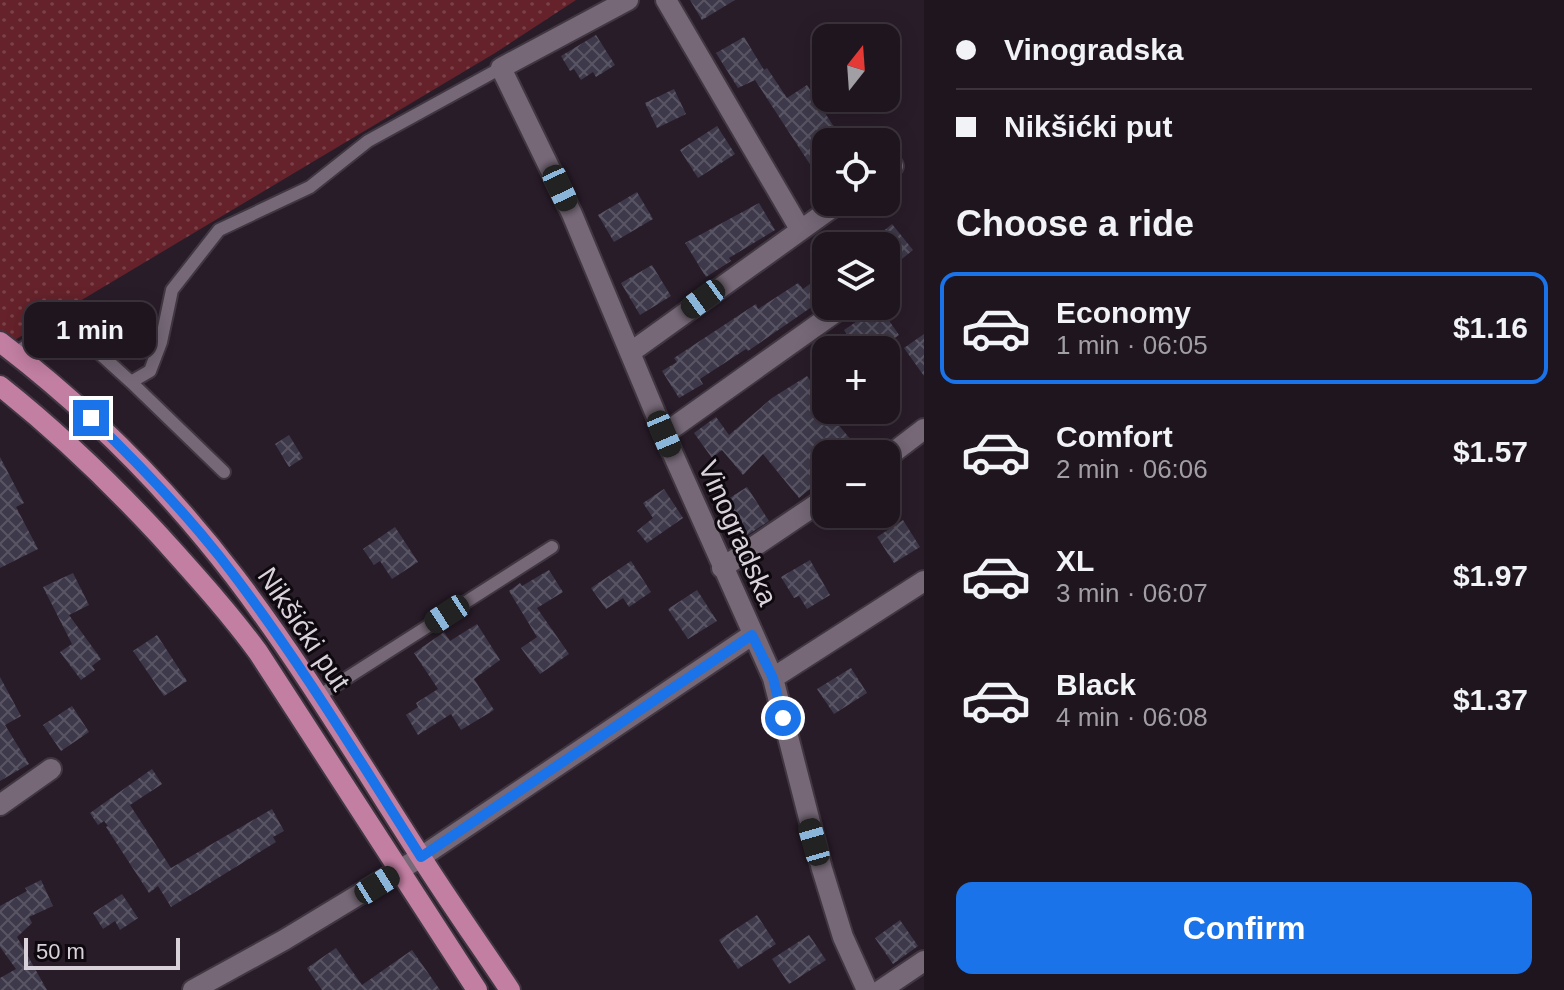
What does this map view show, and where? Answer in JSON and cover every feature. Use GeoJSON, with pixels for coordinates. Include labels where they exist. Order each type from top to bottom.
{"type":"FeatureCollection","features":[{"type":"Feature","properties":{"kind":"main road","name":"Nikšićki put"},"geometry":{"type":"LineString","coordinates":[[7,347],[110,436],[184,514],[251,598],[510,990]]}},
{"type":"Feature","properties":{"kind":"main road"},"geometry":{"type":"LineString","coordinates":[[0,386],[92,465],[227,610],[258,652],[477,990]]}},
{"type":"Feature","properties":{"kind":"street"},"geometry":{"type":"LineString","coordinates":[[501,68],[628,0]]}},
{"type":"Feature","properties":{"kind":"street"},"geometry":{"type":"LineString","coordinates":[[666,0],[800,229]]}},
{"type":"Feature","properties":{"kind":"street","name":"Vinogradska"},"geometry":{"type":"LineString","coordinates":[[501,68],[572,214],[722,568],[773,678],[822,869],[843,937],[867,990]]}},
{"type":"Feature","properties":{"kind":"street"},"geometry":{"type":"LineString","coordinates":[[631,352],[819,216]]}},
{"type":"Feature","properties":{"kind":"street"},"geometry":{"type":"LineString","coordinates":[[664,434],[824,320]]}},
{"type":"Feature","properties":{"kind":"street"},"geometry":{"type":"LineString","coordinates":[[900,447],[924,429]]}},
{"type":"Feature","properties":{"kind":"street"},"geometry":{"type":"LineString","coordinates":[[722,568],[812,507]]}},
{"type":"Feature","properties":{"kind":"street"},"geometry":{"type":"LineString","coordinates":[[773,678],[924,581]]}},
{"type":"Feature","properties":{"kind":"street"},"geometry":{"type":"LineString","coordinates":[[193,990],[284,940],[421,857],[752,635]]}},
{"type":"Feature","properties":{"kind":"street"},"geometry":{"type":"LineString","coordinates":[[0,805],[51,769]]}},
{"type":"Feature","properties":{"kind":"street"},"geometry":{"type":"LineString","coordinates":[[881,990],[924,961]]}},
{"type":"Feature","properties":{"kind":"lane"},"geometry":{"type":"LineString","coordinates":[[131,382],[150,371],[161,342],[172,290],[219,230],[310,187],[368,141],[501,68]]}},
{"type":"Feature","properties":{"kind":"lane"},"geometry":{"type":"LineString","coordinates":[[7,347],[65,322],[224,472]]}},
{"type":"Feature","properties":{"kind":"lane"},"geometry":{"type":"LineString","coordinates":[[317,697],[552,547]]}},
{"type":"Feature","properties":{"kind":"shaded area"},"geometry":{"type":"Polygon","coordinates":[[[0,0],[576,0],[495,53],[8,344],[0,339],[0,0]]]}},
{"type":"Feature","properties":{"kind":"building"},"geometry":{"type":"Polygon","coordinates":[[[690,0],[735,0],[702,20],[690,0]]]}},
{"type":"Feature","properties":{"kind":"building"},"geometry":{"type":"Polygon","coordinates":[[[596,35],[615,65],[596,77],[593,72],[581,80],[574,69],[570,71],[561,56],[596,35]]]}},
{"type":"Feature","properties":{"kind":"building"},"geometry":{"type":"Polygon","coordinates":[[[744,37],[764,70],[767,68],[787,98],[807,85],[812,93],[812,112],[824,112],[835,128],[812,128],[812,168],[755,80],[738,88],[716,53],[744,37]]]}},
{"type":"Feature","properties":{"kind":"building"},"geometry":{"type":"Polygon","coordinates":[[[674,89],[686,114],[657,128],[645,103],[674,89]]]}},
{"type":"Feature","properties":{"kind":"building"},"geometry":{"type":"Polygon","coordinates":[[[717,126],[735,154],[698,178],[680,150],[717,126]]]}},
{"type":"Feature","properties":{"kind":"building"},"geometry":{"type":"Polygon","coordinates":[[[637,192],[653,219],[614,242],[598,215],[637,192]]]}},
{"type":"Feature","properties":{"kind":"building"},"geometry":{"type":"Polygon","coordinates":[[[759,203],[775,230],[729,258],[731,261],[706,277],[685,243],[759,203]]]}},
{"type":"Feature","properties":{"kind":"building"},"geometry":{"type":"Polygon","coordinates":[[[892,224],[898,232],[882,232],[892,224]]]}},
{"type":"Feature","properties":{"kind":"building"},"geometry":{"type":"Polygon","coordinates":[[[900,234],[913,250],[900,261],[900,234]]]}},
{"type":"Feature","properties":{"kind":"building"},"geometry":{"type":"Polygon","coordinates":[[[652,265],[671,296],[640,315],[621,283],[652,265]]]}},
{"type":"Feature","properties":{"kind":"building"},"geometry":{"type":"Polygon","coordinates":[[[812,282],[812,307],[748,351],[746,349],[700,379],[703,384],[679,398],[662,371],[677,362],[674,358],[756,304],[758,309],[798,283],[803,289],[812,282]]]}},
{"type":"Feature","properties":{"kind":"building"},"geometry":{"type":"Polygon","coordinates":[[[859,320],[889,320],[899,335],[848,336],[844,330],[859,320]]]}},
{"type":"Feature","properties":{"kind":"building"},"geometry":{"type":"Polygon","coordinates":[[[924,334],[924,376],[904,348],[924,334]]]}},
{"type":"Feature","properties":{"kind":"building"},"geometry":{"type":"Polygon","coordinates":[[[807,376],[812,383],[812,424],[838,424],[851,440],[812,440],[812,487],[799,498],[763,454],[743,475],[722,450],[712,458],[694,433],[716,417],[729,435],[772,398],[807,376]]]}},
{"type":"Feature","properties":{"kind":"building"},"geometry":{"type":"Polygon","coordinates":[[[289,435],[303,458],[289,467],[275,444],[289,435]]]}},
{"type":"Feature","properties":{"kind":"building"},"geometry":{"type":"Polygon","coordinates":[[[0,457],[24,503],[16,507],[38,549],[0,568],[0,457]]]}},
{"type":"Feature","properties":{"kind":"building"},"geometry":{"type":"Polygon","coordinates":[[[747,487],[769,521],[746,536],[743,533],[740,535],[723,509],[729,506],[725,501],[747,487]]]}},
{"type":"Feature","properties":{"kind":"building"},"geometry":{"type":"Polygon","coordinates":[[[664,489],[683,518],[647,543],[637,531],[653,518],[643,503],[664,489]]]}},
{"type":"Feature","properties":{"kind":"building"},"geometry":{"type":"Polygon","coordinates":[[[903,520],[920,547],[894,563],[877,537],[891,528],[900,528],[903,520]]]}},
{"type":"Feature","properties":{"kind":"building"},"geometry":{"type":"Polygon","coordinates":[[[395,527],[418,562],[392,579],[380,561],[374,565],[363,549],[395,527]]]}},
{"type":"Feature","properties":{"kind":"building"},"geometry":{"type":"Polygon","coordinates":[[[810,560],[830,595],[807,609],[799,596],[794,598],[781,577],[810,560]]]}},
{"type":"Feature","properties":{"kind":"building"},"geometry":{"type":"Polygon","coordinates":[[[631,561],[651,592],[629,607],[623,598],[606,609],[591,588],[631,561]]]}},
{"type":"Feature","properties":{"kind":"building"},"geometry":{"type":"Polygon","coordinates":[[[549,570],[563,592],[537,608],[569,654],[540,674],[521,648],[537,637],[509,591],[549,570]]]}},
{"type":"Feature","properties":{"kind":"building"},"geometry":{"type":"Polygon","coordinates":[[[73,573],[89,605],[69,615],[101,659],[92,666],[95,670],[81,680],[60,652],[72,644],[43,587],[73,573]]]}},
{"type":"Feature","properties":{"kind":"building"},"geometry":{"type":"Polygon","coordinates":[[[697,590],[717,621],[688,639],[668,609],[697,590]]]}},
{"type":"Feature","properties":{"kind":"building"},"geometry":{"type":"Polygon","coordinates":[[[477,624],[500,660],[474,679],[494,710],[461,730],[451,714],[418,735],[406,715],[418,707],[416,703],[438,689],[414,653],[444,632],[450,641],[477,624]]]}},
{"type":"Feature","properties":{"kind":"building"},"geometry":{"type":"Polygon","coordinates":[[[157,635],[187,681],[164,696],[133,651],[157,635]]]}},
{"type":"Feature","properties":{"kind":"building"},"geometry":{"type":"Polygon","coordinates":[[[851,668],[867,693],[834,714],[817,689],[851,668]]]}},
{"type":"Feature","properties":{"kind":"building"},"geometry":{"type":"Polygon","coordinates":[[[0,677],[21,716],[5,725],[29,764],[0,781],[0,677]]]}},
{"type":"Feature","properties":{"kind":"building"},"geometry":{"type":"Polygon","coordinates":[[[72,706],[89,732],[61,751],[43,725],[72,706]]]}},
{"type":"Feature","properties":{"kind":"building"},"geometry":{"type":"Polygon","coordinates":[[[152,769],[162,784],[130,805],[171,868],[272,809],[284,831],[273,837],[276,842],[171,907],[158,886],[149,893],[108,826],[104,821],[98,825],[90,813],[152,769]]]}},
{"type":"Feature","properties":{"kind":"building"},"geometry":{"type":"Polygon","coordinates":[[[41,880],[53,906],[29,917],[32,923],[17,937],[47,990],[0,990],[0,978],[16,969],[0,947],[0,906],[41,880]]]}},
{"type":"Feature","properties":{"kind":"building"},"geometry":{"type":"Polygon","coordinates":[[[122,894],[138,918],[120,930],[115,921],[103,929],[93,913],[122,894]]]}},
{"type":"Feature","properties":{"kind":"building"},"geometry":{"type":"Polygon","coordinates":[[[757,915],[776,944],[738,969],[719,940],[757,915]]]}},
{"type":"Feature","properties":{"kind":"building"},"geometry":{"type":"Polygon","coordinates":[[[900,920],[918,946],[893,964],[875,938],[900,920]]]}},
{"type":"Feature","properties":{"kind":"building"},"geometry":{"type":"Polygon","coordinates":[[[809,935],[826,960],[789,984],[772,959],[809,935]]]}},
{"type":"Feature","properties":{"kind":"building"},"geometry":{"type":"Polygon","coordinates":[[[336,948],[362,985],[412,950],[440,990],[322,990],[307,968],[336,948]]]}},
{"type":"Feature","properties":{"kind":"route"},"geometry":{"type":"LineString","coordinates":[[91,418],[165,494],[236,578],[283,644],[421,857],[752,635],[773,678],[783,718]]}}]}
